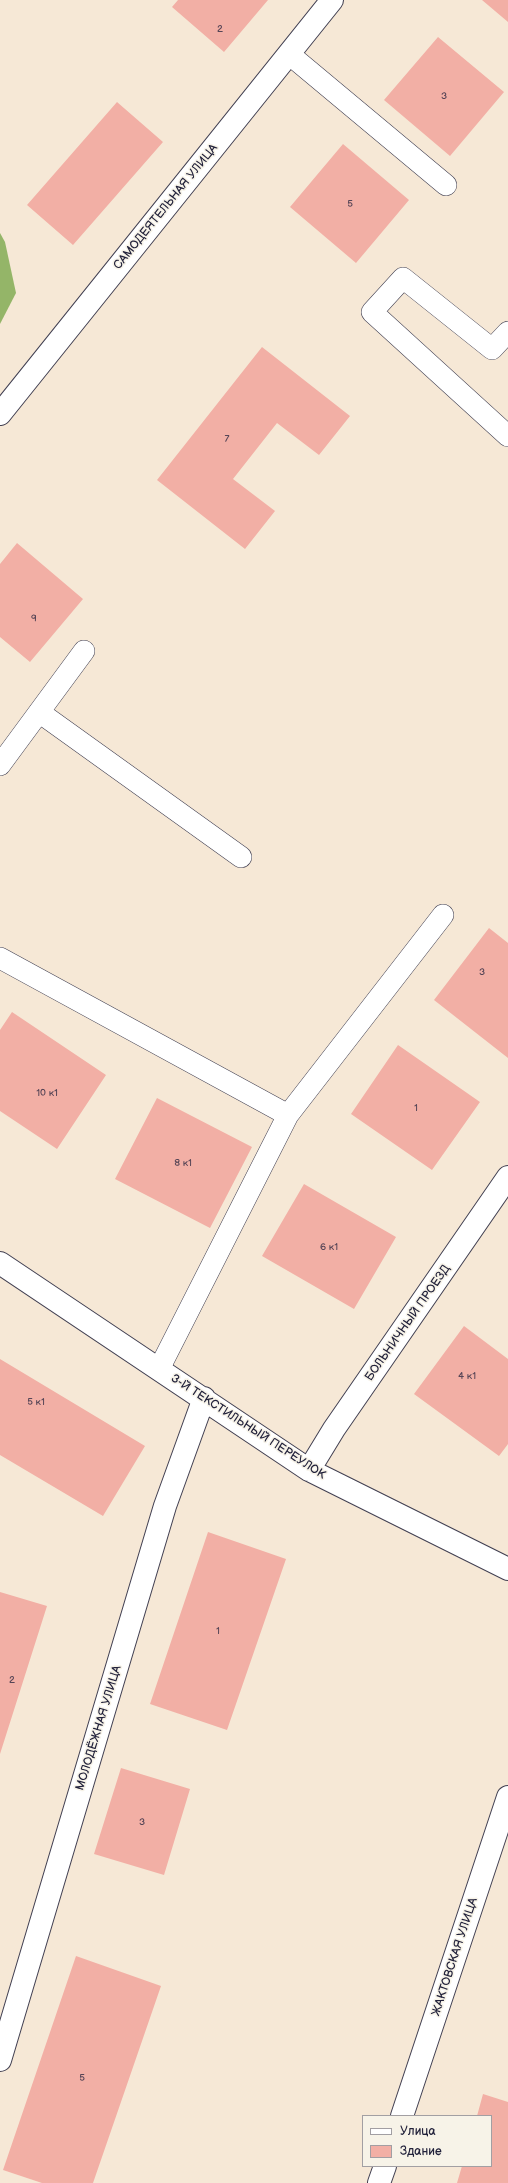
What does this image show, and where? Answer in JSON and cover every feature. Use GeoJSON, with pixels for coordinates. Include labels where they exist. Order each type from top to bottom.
{"type":"FeatureCollection","features":[{"type":"Feature","properties":{"kind":"street","name":"САМОДЕЯТЕЛЬНАЯ УЛИЦА"},"geometry":{"type":"LineString","coordinates":[[0,414],[332,0]]}},
{"type":"Feature","properties":{"kind":"street","name":"БОЛЬНИЧНЫЙ ПРОЕЗД"},"geometry":{"type":"LineString","coordinates":[[309,1470],[334,1429],[504,1190]]}},
{"type":"Feature","properties":{"kind":"street","name":"3-Й ТЕКСТИЛЬНЫЙ ПЕРЕУЛОК"},"geometry":{"type":"LineString","coordinates":[[0,1263],[204,1398],[309,1470],[508,1570]]}},
{"type":"Feature","properties":{"kind":"street","name":"МОЛОДЁЖНАЯ УЛИЦА"},"geometry":{"type":"LineString","coordinates":[[0,2060],[165,1506],[204,1398]]}},
{"type":"Feature","properties":{"kind":"street","name":"ЖАКТОВСКАЯ УЛИЦА"},"geometry":{"type":"LineString","coordinates":[[402,2115],[508,1797]]}},
{"type":"Feature","properties":{"kind":"street"},"geometry":{"type":"LineString","coordinates":[[379,2183],[385,2167]]}},
{"type":"Feature","properties":{"kind":"lane"},"geometry":{"type":"LineString","coordinates":[[289,54],[446,185]]}},
{"type":"Feature","properties":{"kind":"lane"},"geometry":{"type":"LineString","coordinates":[[508,332],[492,350],[403,278],[372,312],[508,436]]}},
{"type":"Feature","properties":{"kind":"lane"},"geometry":{"type":"LineString","coordinates":[[0,765],[84,651]]}},
{"type":"Feature","properties":{"kind":"lane"},"geometry":{"type":"LineString","coordinates":[[39,712],[241,857]]}},
{"type":"Feature","properties":{"kind":"lane"},"geometry":{"type":"LineString","coordinates":[[159,1369],[288,1115],[443,915]]}},
{"type":"Feature","properties":{"kind":"lane"},"geometry":{"type":"LineString","coordinates":[[0,958],[288,1115]]}},
{"type":"Feature","properties":{"kind":"green space"},"geometry":{"type":"Polygon","coordinates":[[[0,233],[5,242],[16,293],[0,324],[0,233]]]}},
{"type":"Feature","properties":{"kind":"building"},"geometry":{"type":"Polygon","coordinates":[[[178,0],[268,0],[224,52],[172,7],[178,0]]]}},
{"type":"Feature","properties":{"kind":"building"},"geometry":{"type":"Polygon","coordinates":[[[482,0],[508,0],[508,22],[482,0]]]}},
{"type":"Feature","properties":{"kind":"building"},"geometry":{"type":"Polygon","coordinates":[[[438,37],[504,92],[450,156],[384,100],[438,37]]]}},
{"type":"Feature","properties":{"kind":"building"},"geometry":{"type":"Polygon","coordinates":[[[117,102],[163,142],[73,245],[27,205],[117,102]]]}},
{"type":"Feature","properties":{"kind":"building"},"geometry":{"type":"Polygon","coordinates":[[[343,144],[409,200],[356,263],[290,207],[343,144]]]}},
{"type":"Feature","properties":{"kind":"building"},"geometry":{"type":"Polygon","coordinates":[[[262,347],[350,416],[319,455],[277,423],[233,479],[275,511],[245,549],[157,480],[262,347]]]}},
{"type":"Feature","properties":{"kind":"building"},"geometry":{"type":"Polygon","coordinates":[[[17,543],[83,599],[30,662],[0,637],[0,564],[17,543]]]}},
{"type":"Feature","properties":{"kind":"building"},"geometry":{"type":"Polygon","coordinates":[[[489,928],[508,943],[508,1058],[434,1000],[489,928]]]}},
{"type":"Feature","properties":{"kind":"building"},"geometry":{"type":"Polygon","coordinates":[[[12,1012],[106,1075],[57,1149],[0,1111],[0,1030],[12,1012]]]}},
{"type":"Feature","properties":{"kind":"building"},"geometry":{"type":"Polygon","coordinates":[[[398,1045],[480,1102],[432,1170],[351,1114],[398,1045]]]}},
{"type":"Feature","properties":{"kind":"building"},"geometry":{"type":"Polygon","coordinates":[[[157,1098],[252,1147],[210,1228],[115,1179],[157,1098]]]}},
{"type":"Feature","properties":{"kind":"building"},"geometry":{"type":"Polygon","coordinates":[[[304,1184],[396,1237],[354,1309],[262,1256],[304,1184]]]}},
{"type":"Feature","properties":{"kind":"building"},"geometry":{"type":"Polygon","coordinates":[[[464,1326],[508,1359],[508,1444],[499,1456],[414,1394],[464,1326]]]}},
{"type":"Feature","properties":{"kind":"building"},"geometry":{"type":"Polygon","coordinates":[[[0,1359],[145,1446],[103,1516],[0,1455],[0,1359]]]}},
{"type":"Feature","properties":{"kind":"building"},"geometry":{"type":"Polygon","coordinates":[[[208,1532],[286,1559],[227,1730],[150,1704],[208,1532]]]}},
{"type":"Feature","properties":{"kind":"building"},"geometry":{"type":"Polygon","coordinates":[[[0,1592],[47,1606],[0,1754],[0,1592]]]}},
{"type":"Feature","properties":{"kind":"building"},"geometry":{"type":"Polygon","coordinates":[[[121,1768],[190,1789],[164,1875],[94,1854],[121,1768]]]}},
{"type":"Feature","properties":{"kind":"building"},"geometry":{"type":"Polygon","coordinates":[[[76,1956],[161,1986],[93,2183],[42,2183],[3,2170],[76,1956]]]}},
{"type":"Feature","properties":{"kind":"building"},"geometry":{"type":"Polygon","coordinates":[[[483,2094],[508,2102],[508,2183],[457,2183],[462,2167],[492,2167],[492,2115],[477,2115],[483,2094]]]}}]}
